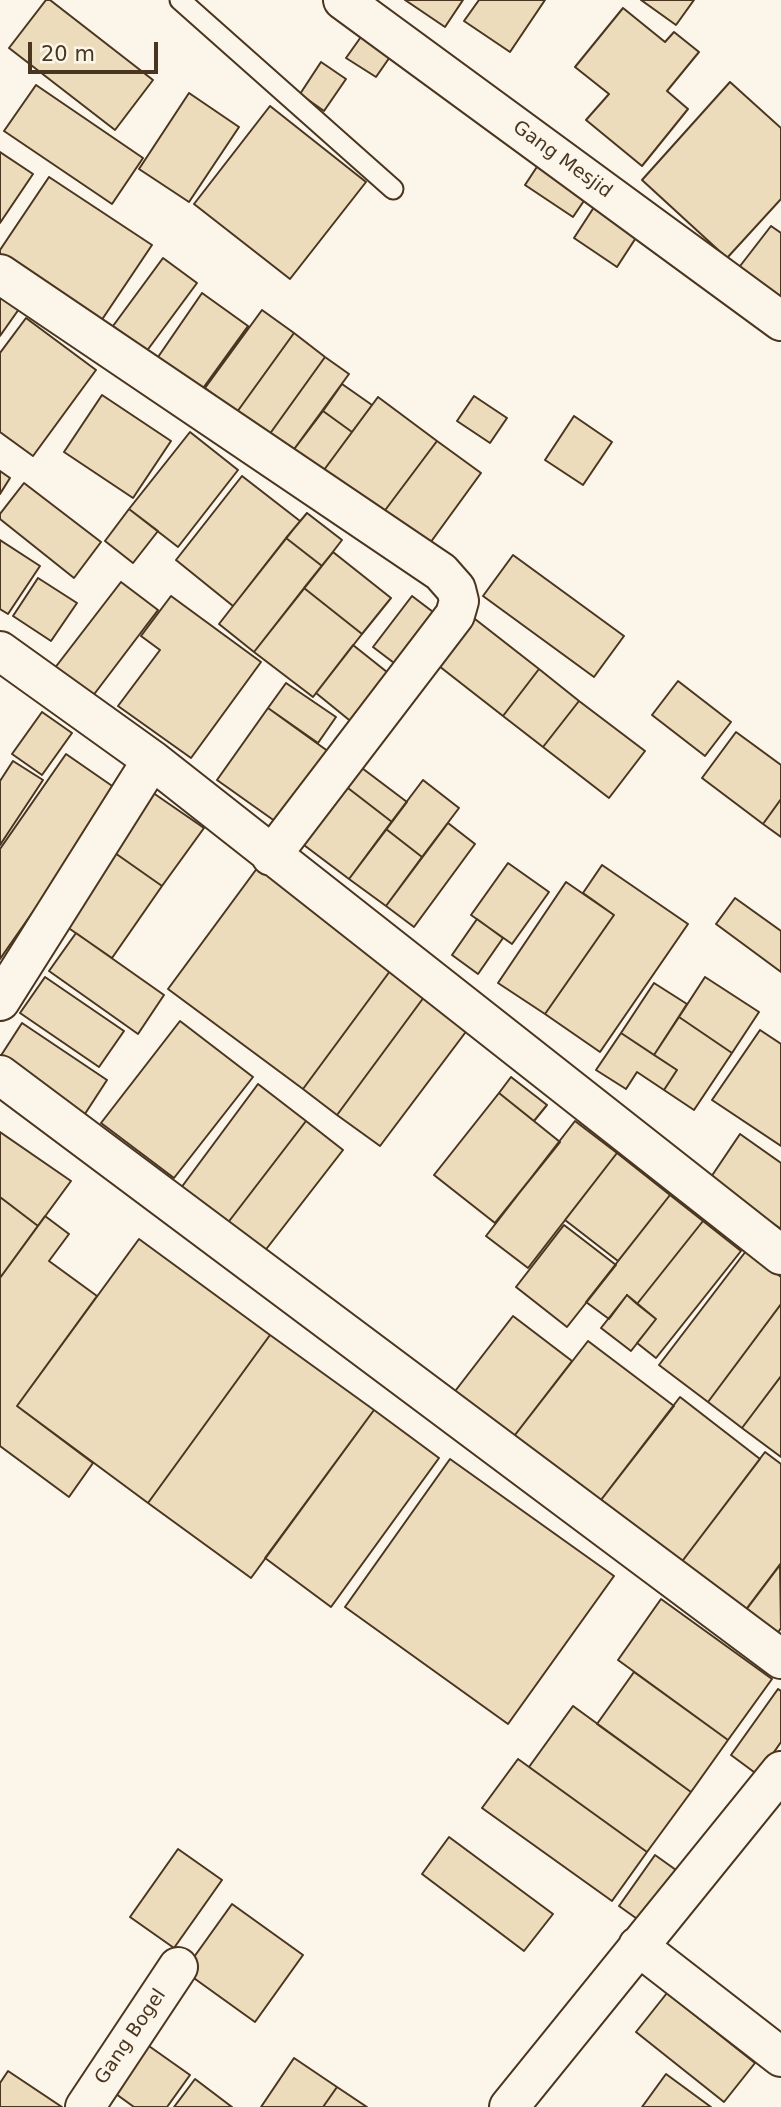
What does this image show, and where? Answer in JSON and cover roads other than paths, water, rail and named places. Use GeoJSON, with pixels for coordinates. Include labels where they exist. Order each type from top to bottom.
{"type":"FeatureCollection","features":[{"type":"Feature","properties":{"kind":"street","name":"Gang Mesjid"},"geometry":{"type":"LineString","coordinates":[[343,0],[781,321]]}},
{"type":"Feature","properties":{"kind":"street"},"geometry":{"type":"LineString","coordinates":[[0,274],[441,572],[456,589],[458,601],[455,615],[271,856]]}},
{"type":"Feature","properties":{"kind":"street"},"geometry":{"type":"LineString","coordinates":[[0,651],[152,761],[781,1255]]}},
{"type":"Feature","properties":{"kind":"street"},"geometry":{"type":"LineString","coordinates":[[0,1001],[152,761]]}},
{"type":"Feature","properties":{"kind":"street"},"geometry":{"type":"LineString","coordinates":[[0,1075],[781,1659]]}},
{"type":"Feature","properties":{"kind":"street"},"geometry":{"type":"LineString","coordinates":[[509,2107],[781,1771]]}},
{"type":"Feature","properties":{"kind":"street"},"geometry":{"type":"LineString","coordinates":[[638,1946],[781,2057]]}},
{"type":"Feature","properties":{"kind":"street","name":"Gang Bogel"},"geometry":{"type":"LineString","coordinates":[[85,2107],[178,1967]]}},
{"type":"Feature","properties":{"kind":"lane"},"geometry":{"type":"LineString","coordinates":[[180,0],[393,188]]}}]}
